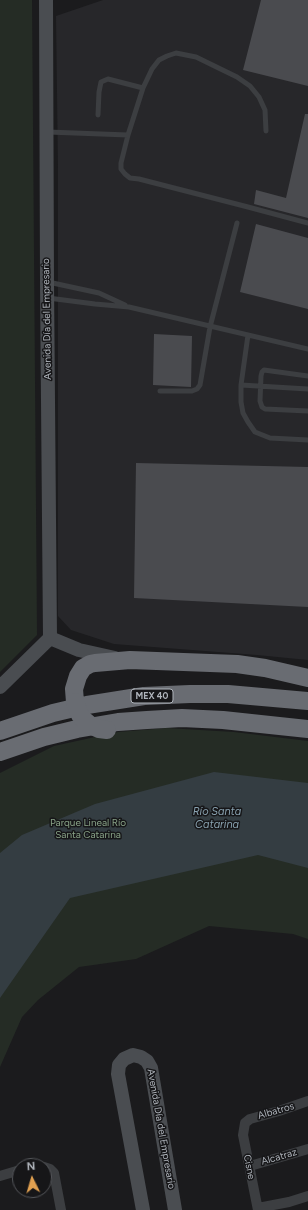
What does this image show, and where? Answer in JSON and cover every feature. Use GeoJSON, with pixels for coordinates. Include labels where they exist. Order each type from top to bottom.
{"type":"FeatureCollection","features":[{"type":"Feature","properties":{"kind":"highway"},"geometry":{"type":"LineString","coordinates":[[308,678],[251,666],[223,664],[130,660],[95,663],[82,669],[74,686],[74,699],[80,715],[90,725],[99,729],[188,729],[308,740]]}},
{"type":"Feature","properties":{"kind":"highway","name":"MEX 40"},"geometry":{"type":"LineString","coordinates":[[0,731],[54,713],[87,705],[144,696],[228,694],[308,701]]}},
{"type":"Feature","properties":{"kind":"highway"},"geometry":{"type":"LineString","coordinates":[[0,752],[44,737],[77,729],[147,720],[182,718],[224,720],[308,729]]}},
{"type":"Feature","properties":{"kind":"street","name":"Avenida Día del Empresario"},"geometry":{"type":"LineString","coordinates":[[46,0],[46,282],[50,638]]}},
{"type":"Feature","properties":{"kind":"street"},"geometry":{"type":"LineString","coordinates":[[0,687],[50,638],[79,650],[130,660]]}},
{"type":"Feature","properties":{"kind":"street","name":"Avenida Día del Empresario"},"geometry":{"type":"LineString","coordinates":[[143,1210],[118,1074],[119,1065],[124,1059],[133,1055],[141,1057],[147,1061],[151,1068],[175,1210]]}},
{"type":"Feature","properties":{"kind":"street","name":"Albatros"},"geometry":{"type":"LineString","coordinates":[[245,1123],[250,1119],[308,1101]]}},
{"type":"Feature","properties":{"kind":"street","name":"Cisne"},"geometry":{"type":"LineString","coordinates":[[245,1123],[243,1135],[258,1209]]}},
{"type":"Feature","properties":{"kind":"street","name":"Alcatraz"},"geometry":{"type":"LineString","coordinates":[[250,1166],[308,1149]]}},
{"type":"Feature","properties":{"kind":"street"},"geometry":{"type":"LineString","coordinates":[[0,1176],[12,1172]]}},
{"type":"Feature","properties":{"kind":"street"},"geometry":{"type":"LineString","coordinates":[[52,1172],[56,1180],[58,1209]]}},
{"type":"Feature","properties":{"kind":"street"},"geometry":{"type":"LineString","coordinates":[[258,1209],[308,1196]]}},
{"type":"Feature","properties":{"kind":"lane"},"geometry":{"type":"LineString","coordinates":[[266,131],[265,110],[259,97],[250,86],[237,77],[196,57],[176,54],[167,56],[159,60],[152,69],[143,88],[128,135],[121,163],[121,169],[130,178],[139,179],[308,223]]}},
{"type":"Feature","properties":{"kind":"lane"},"geometry":{"type":"LineString","coordinates":[[98,116],[101,82],[108,79],[143,88]]}},
{"type":"Feature","properties":{"kind":"lane"},"geometry":{"type":"LineString","coordinates":[[47,132],[128,135]]}},
{"type":"Feature","properties":{"kind":"lane"},"geometry":{"type":"LineString","coordinates":[[160,391],[192,391],[197,389],[200,385],[210,327],[237,223]]}},
{"type":"Feature","properties":{"kind":"lane"},"geometry":{"type":"LineString","coordinates":[[46,282],[99,293],[129,307]]}},
{"type":"Feature","properties":{"kind":"lane"},"geometry":{"type":"LineString","coordinates":[[47,298],[129,307],[308,349]]}},
{"type":"Feature","properties":{"kind":"lane"},"geometry":{"type":"LineString","coordinates":[[248,335],[241,385],[241,402],[243,413],[248,422],[255,432],[270,438],[308,440]]}},
{"type":"Feature","properties":{"kind":"lane"},"geometry":{"type":"LineString","coordinates":[[308,376],[264,370],[262,372],[260,402],[262,407],[266,409],[308,411]]}},
{"type":"Feature","properties":{"kind":"lane"},"geometry":{"type":"LineString","coordinates":[[241,385],[308,389]]}},
{"type":"Feature","properties":{"kind":"shaded area"},"geometry":{"type":"Polygon","coordinates":[[[103,0],[308,0],[308,660],[114,644],[71,630],[58,616],[58,168],[56,16],[103,0]]]}},
{"type":"Feature","properties":{"kind":"green space"},"geometry":{"type":"Polygon","coordinates":[[[0,0],[32,0],[37,635],[0,672],[0,0]]]}},
{"type":"Feature","properties":{"kind":"green space","name":"Parque Lineal Río Santa Catarina"},"geometry":{"type":"Polygon","coordinates":[[[167,728],[234,732],[308,741],[308,939],[293,934],[209,926],[136,959],[79,967],[38,1000],[22,1017],[0,1067],[0,773],[54,746],[118,732],[167,728]]]}},
{"type":"Feature","properties":{"kind":"water","name":"Río Santa Catarina"},"geometry":{"type":"Polygon","coordinates":[[[214,772],[308,783],[308,868],[258,855],[70,898],[0,998],[0,853],[22,835],[95,804],[214,772]]]}},
{"type":"Feature","properties":{"kind":"building"},"geometry":{"type":"Polygon","coordinates":[[[261,0],[308,0],[308,86],[243,70],[261,0]]]}},
{"type":"Feature","properties":{"kind":"building"},"geometry":{"type":"Polygon","coordinates":[[[305,114],[308,114],[308,218],[254,204],[256,190],[286,198],[305,114]]]}},
{"type":"Feature","properties":{"kind":"building"},"geometry":{"type":"Polygon","coordinates":[[[256,224],[308,238],[308,309],[240,292],[256,224]]]}},
{"type":"Feature","properties":{"kind":"building"},"geometry":{"type":"Polygon","coordinates":[[[154,334],[192,336],[191,387],[153,385],[154,334]]]}},
{"type":"Feature","properties":{"kind":"building"},"geometry":{"type":"Polygon","coordinates":[[[136,463],[308,467],[308,607],[134,598],[136,463]]]}}]}
